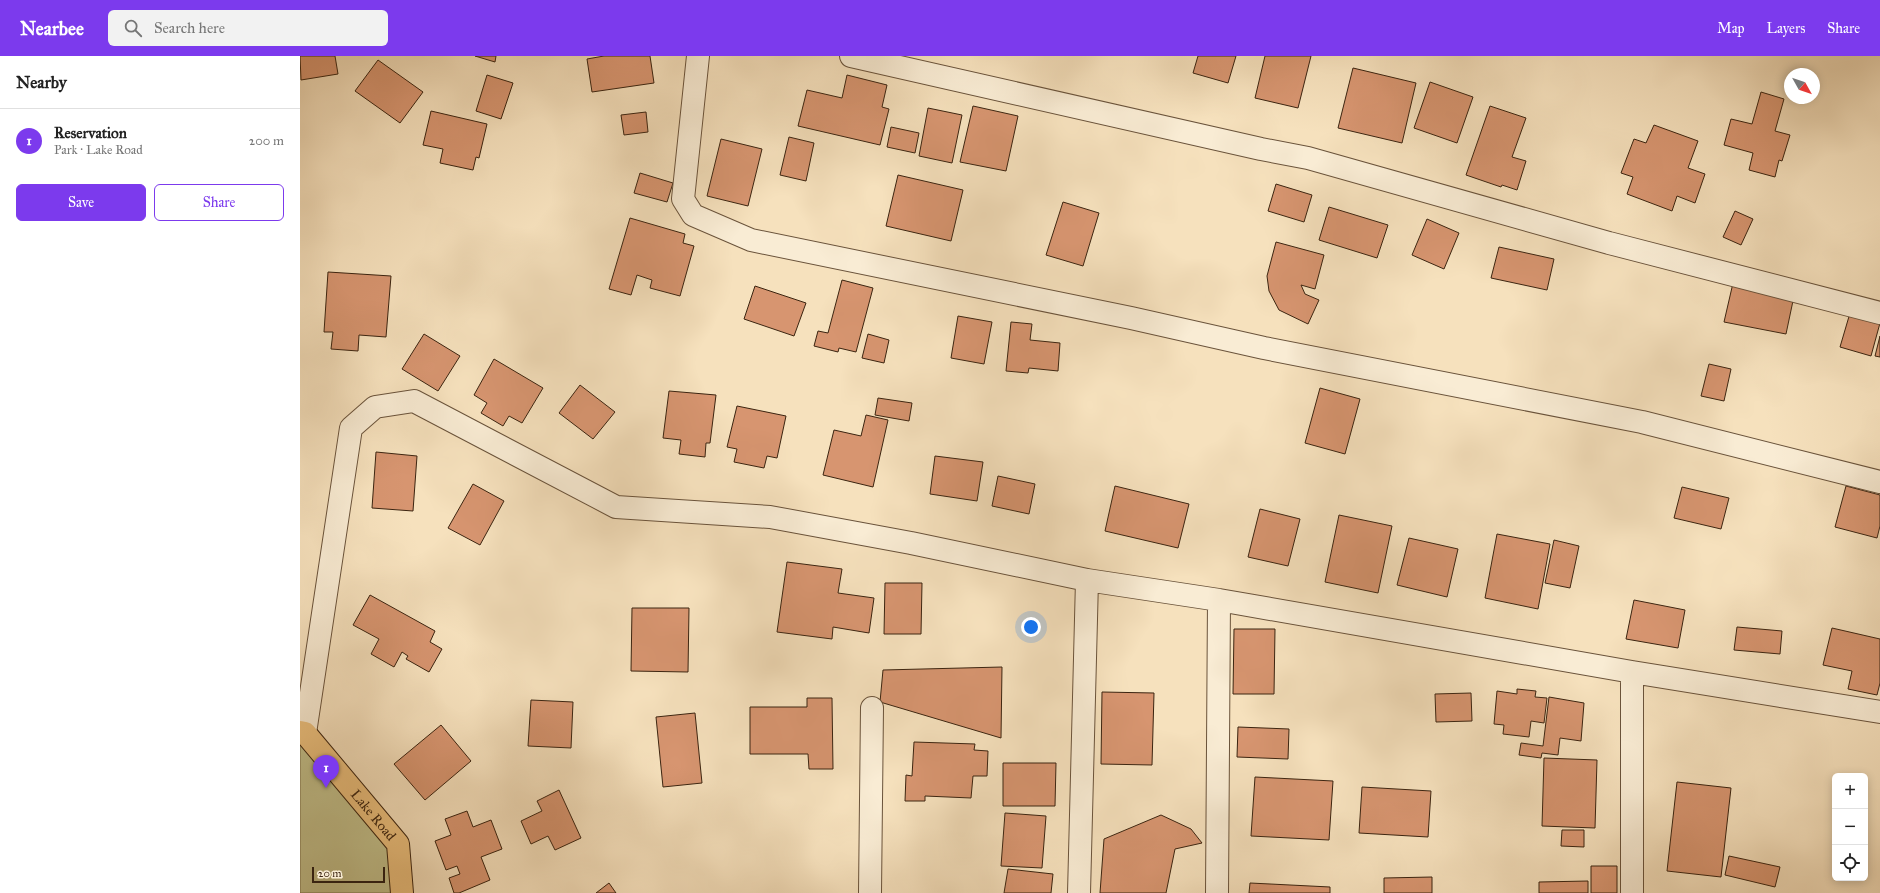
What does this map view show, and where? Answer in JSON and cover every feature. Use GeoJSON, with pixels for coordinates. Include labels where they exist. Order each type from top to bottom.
{"type":"FeatureCollection","features":[{"type":"Feature","properties":{"kind":"main road","name":"Lake Road"},"geometry":{"type":"LineString","coordinates":[[303,733],[398,844],[402,893]]}},
{"type":"Feature","properties":{"kind":"street"},"geometry":{"type":"LineString","coordinates":[[698,56],[683,199],[693,215],[751,240],[1131,318],[1264,348],[1642,422],[1880,482]]}},
{"type":"Feature","properties":{"kind":"street"},"geometry":{"type":"LineString","coordinates":[[851,56],[1261,149],[1308,158],[1609,243],[1880,313]]}},
{"type":"Feature","properties":{"kind":"street"},"geometry":{"type":"LineString","coordinates":[[303,733],[351,428],[375,407],[414,401],[616,507],[770,517],[911,543],[1087,580],[1219,600],[1632,672],[1880,712]]}},
{"type":"Feature","properties":{"kind":"street"},"geometry":{"type":"LineString","coordinates":[[1079,893],[1087,580]]}},
{"type":"Feature","properties":{"kind":"street"},"geometry":{"type":"LineString","coordinates":[[1217,893],[1219,600]]}},
{"type":"Feature","properties":{"kind":"street"},"geometry":{"type":"LineString","coordinates":[[1632,672],[1632,893]]}},
{"type":"Feature","properties":{"kind":"street"},"geometry":{"type":"LineString","coordinates":[[870,893],[872,708]]}},
{"type":"Feature","properties":{"kind":"shaded area"},"geometry":{"type":"Polygon","coordinates":[[[300,732],[398,844],[402,893],[300,893],[300,732]]]}},
{"type":"Feature","properties":{"kind":"building"},"geometry":{"type":"Polygon","coordinates":[[[300,56],[335,56],[338,74],[301,80],[300,56]]]}},
{"type":"Feature","properties":{"kind":"building"},"geometry":{"type":"Polygon","coordinates":[[[475,56],[496,56],[495,62],[475,56]]]}},
{"type":"Feature","properties":{"kind":"building"},"geometry":{"type":"Polygon","coordinates":[[[604,56],[650,56],[654,83],[592,92],[587,59],[604,56]]]}},
{"type":"Feature","properties":{"kind":"building"},"geometry":{"type":"Polygon","coordinates":[[[1198,56],[1236,56],[1228,83],[1193,73],[1198,56]]]}},
{"type":"Feature","properties":{"kind":"building"},"geometry":{"type":"Polygon","coordinates":[[[1265,56],[1311,56],[1298,108],[1255,98],[1265,56]]]}},
{"type":"Feature","properties":{"kind":"building"},"geometry":{"type":"Polygon","coordinates":[[[378,60],[423,92],[400,123],[355,91],[378,60]]]}},
{"type":"Feature","properties":{"kind":"building"},"geometry":{"type":"Polygon","coordinates":[[[1353,68],[1416,83],[1402,143],[1338,128],[1353,68]]]}},
{"type":"Feature","properties":{"kind":"building"},"geometry":{"type":"Polygon","coordinates":[[[487,75],[513,83],[501,119],[476,111],[487,75]]]}},
{"type":"Feature","properties":{"kind":"building"},"geometry":{"type":"Polygon","coordinates":[[[847,75],[887,85],[882,107],[889,109],[880,145],[798,126],[807,90],[842,98],[847,75]]]}},
{"type":"Feature","properties":{"kind":"building"},"geometry":{"type":"Polygon","coordinates":[[[1430,82],[1473,97],[1457,143],[1414,128],[1430,82]]]}},
{"type":"Feature","properties":{"kind":"building"},"geometry":{"type":"Polygon","coordinates":[[[1761,92],[1784,99],[1775,131],[1790,135],[1782,161],[1779,160],[1775,177],[1749,170],[1753,153],[1724,145],[1731,119],[1752,124],[1761,92]]]}},
{"type":"Feature","properties":{"kind":"building"},"geometry":{"type":"Polygon","coordinates":[[[973,106],[1018,116],[1006,171],[960,162],[973,106]]]}},
{"type":"Feature","properties":{"kind":"building"},"geometry":{"type":"Polygon","coordinates":[[[1490,106],[1526,118],[1512,157],[1526,161],[1517,190],[1502,185],[1501,187],[1466,175],[1490,106]]]}},
{"type":"Feature","properties":{"kind":"building"},"geometry":{"type":"Polygon","coordinates":[[[928,108],[962,115],[952,163],[919,156],[928,108]]]}},
{"type":"Feature","properties":{"kind":"building"},"geometry":{"type":"Polygon","coordinates":[[[431,111],[487,124],[479,158],[476,157],[473,170],[440,163],[443,149],[423,145],[431,111]]]}},
{"type":"Feature","properties":{"kind":"building"},"geometry":{"type":"Polygon","coordinates":[[[646,112],[648,132],[624,135],[621,115],[646,112]]]}},
{"type":"Feature","properties":{"kind":"building"},"geometry":{"type":"Polygon","coordinates":[[[1654,125],[1698,141],[1688,168],[1705,174],[1695,203],[1677,196],[1672,211],[1627,194],[1633,177],[1621,173],[1634,139],[1646,143],[1654,125]]]}},
{"type":"Feature","properties":{"kind":"building"},"geometry":{"type":"Polygon","coordinates":[[[891,127],[919,133],[915,153],[887,147],[891,127]]]}},
{"type":"Feature","properties":{"kind":"building"},"geometry":{"type":"Polygon","coordinates":[[[789,137],[814,143],[806,181],[780,175],[789,137]]]}},
{"type":"Feature","properties":{"kind":"building"},"geometry":{"type":"Polygon","coordinates":[[[721,139],[762,149],[748,206],[707,196],[721,139]]]}},
{"type":"Feature","properties":{"kind":"building"},"geometry":{"type":"Polygon","coordinates":[[[640,173],[673,183],[667,202],[634,193],[640,173]]]}},
{"type":"Feature","properties":{"kind":"building"},"geometry":{"type":"Polygon","coordinates":[[[898,175],[963,190],[951,241],[886,226],[898,175]]]}},
{"type":"Feature","properties":{"kind":"building"},"geometry":{"type":"Polygon","coordinates":[[[1276,184],[1312,195],[1304,222],[1268,211],[1276,184]]]}},
{"type":"Feature","properties":{"kind":"building"},"geometry":{"type":"Polygon","coordinates":[[[1063,202],[1099,213],[1083,266],[1046,255],[1063,202]]]}},
{"type":"Feature","properties":{"kind":"building"},"geometry":{"type":"Polygon","coordinates":[[[1329,207],[1388,225],[1377,258],[1319,240],[1329,207]]]}},
{"type":"Feature","properties":{"kind":"building"},"geometry":{"type":"Polygon","coordinates":[[[1735,211],[1753,219],[1741,245],[1723,237],[1735,211]]]}},
{"type":"Feature","properties":{"kind":"building"},"geometry":{"type":"Polygon","coordinates":[[[630,218],[685,234],[683,243],[694,246],[680,296],[650,288],[652,280],[637,275],[631,295],[609,289],[630,218]]]}},
{"type":"Feature","properties":{"kind":"building"},"geometry":{"type":"Polygon","coordinates":[[[1427,219],[1459,233],[1444,269],[1412,255],[1427,219]]]}},
{"type":"Feature","properties":{"kind":"building"},"geometry":{"type":"Polygon","coordinates":[[[1276,242],[1324,255],[1315,289],[1301,285],[1305,294],[1319,300],[1308,324],[1279,310],[1269,291],[1267,276],[1276,242]]]}},
{"type":"Feature","properties":{"kind":"building"},"geometry":{"type":"Polygon","coordinates":[[[1499,247],[1554,259],[1547,290],[1491,278],[1499,247]]]}},
{"type":"Feature","properties":{"kind":"building"},"geometry":{"type":"Polygon","coordinates":[[[328,272],[391,276],[386,337],[359,335],[358,351],[331,349],[333,332],[324,332],[328,272]]]}},
{"type":"Feature","properties":{"kind":"building"},"geometry":{"type":"Polygon","coordinates":[[[842,280],[873,288],[856,352],[839,348],[838,352],[814,346],[818,331],[828,333],[842,280]]]}},
{"type":"Feature","properties":{"kind":"building"},"geometry":{"type":"Polygon","coordinates":[[[1733,283],[1794,296],[1786,334],[1724,322],[1733,283]]]}},
{"type":"Feature","properties":{"kind":"building"},"geometry":{"type":"Polygon","coordinates":[[[755,286],[806,303],[794,336],[744,319],[755,286]]]}},
{"type":"Feature","properties":{"kind":"building"},"geometry":{"type":"Polygon","coordinates":[[[1850,313],[1880,323],[1871,356],[1840,347],[1850,313]]]}},
{"type":"Feature","properties":{"kind":"building"},"geometry":{"type":"Polygon","coordinates":[[[958,316],[992,322],[984,364],[951,358],[958,316]]]}},
{"type":"Feature","properties":{"kind":"building"},"geometry":{"type":"Polygon","coordinates":[[[1011,322],[1032,324],[1030,340],[1060,343],[1058,371],[1029,368],[1028,373],[1006,371],[1011,322]]]}},
{"type":"Feature","properties":{"kind":"building"},"geometry":{"type":"Polygon","coordinates":[[[424,334],[460,356],[438,391],[402,369],[424,334]]]}},
{"type":"Feature","properties":{"kind":"building"},"geometry":{"type":"Polygon","coordinates":[[[868,334],[889,340],[884,363],[862,358],[868,334]]]}},
{"type":"Feature","properties":{"kind":"building"},"geometry":{"type":"Polygon","coordinates":[[[1880,336],[1880,357],[1875,356],[1880,336]]]}},
{"type":"Feature","properties":{"kind":"building"},"geometry":{"type":"Polygon","coordinates":[[[494,359],[543,388],[522,423],[509,416],[503,426],[481,413],[487,403],[474,395],[494,359]]]}},
{"type":"Feature","properties":{"kind":"building"},"geometry":{"type":"Polygon","coordinates":[[[1709,364],[1731,369],[1724,401],[1701,396],[1709,364]]]}},
{"type":"Feature","properties":{"kind":"building"},"geometry":{"type":"Polygon","coordinates":[[[580,385],[615,412],[593,439],[559,413],[580,385]]]}},
{"type":"Feature","properties":{"kind":"building"},"geometry":{"type":"Polygon","coordinates":[[[1320,388],[1360,399],[1345,454],[1305,443],[1320,388]]]}},
{"type":"Feature","properties":{"kind":"building"},"geometry":{"type":"Polygon","coordinates":[[[669,391],[716,395],[710,443],[706,443],[705,457],[679,454],[681,440],[663,438],[669,391]]]}},
{"type":"Feature","properties":{"kind":"building"},"geometry":{"type":"Polygon","coordinates":[[[878,398],[912,403],[909,421],[875,415],[878,398]]]}},
{"type":"Feature","properties":{"kind":"building"},"geometry":{"type":"Polygon","coordinates":[[[737,406],[786,416],[777,458],[767,456],[764,468],[734,462],[737,449],[727,447],[737,406]]]}},
{"type":"Feature","properties":{"kind":"building"},"geometry":{"type":"Polygon","coordinates":[[[866,415],[888,420],[873,487],[823,475],[834,430],[861,436],[866,415]]]}},
{"type":"Feature","properties":{"kind":"building"},"geometry":{"type":"Polygon","coordinates":[[[376,452],[417,456],[413,511],[372,508],[376,452]]]}},
{"type":"Feature","properties":{"kind":"building"},"geometry":{"type":"Polygon","coordinates":[[[935,456],[983,462],[977,501],[930,494],[935,456]]]}},
{"type":"Feature","properties":{"kind":"building"},"geometry":{"type":"Polygon","coordinates":[[[998,476],[1035,484],[1029,514],[992,506],[998,476]]]}},
{"type":"Feature","properties":{"kind":"building"},"geometry":{"type":"Polygon","coordinates":[[[473,484],[504,501],[480,545],[448,528],[473,484]]]}},
{"type":"Feature","properties":{"kind":"building"},"geometry":{"type":"Polygon","coordinates":[[[1115,486],[1189,504],[1178,548],[1105,531],[1115,486]]]}},
{"type":"Feature","properties":{"kind":"building"},"geometry":{"type":"Polygon","coordinates":[[[1846,486],[1880,495],[1880,526],[1877,538],[1835,527],[1846,486]]]}},
{"type":"Feature","properties":{"kind":"building"},"geometry":{"type":"Polygon","coordinates":[[[1682,487],[1729,498],[1721,529],[1674,518],[1682,487]]]}},
{"type":"Feature","properties":{"kind":"building"},"geometry":{"type":"Polygon","coordinates":[[[1260,509],[1300,519],[1288,566],[1248,557],[1260,509]]]}},
{"type":"Feature","properties":{"kind":"building"},"geometry":{"type":"Polygon","coordinates":[[[1339,515],[1392,526],[1378,593],[1325,582],[1339,515]]]}},
{"type":"Feature","properties":{"kind":"building"},"geometry":{"type":"Polygon","coordinates":[[[1497,534],[1550,544],[1538,609],[1485,598],[1497,534]]]}},
{"type":"Feature","properties":{"kind":"building"},"geometry":{"type":"Polygon","coordinates":[[[1409,538],[1458,549],[1447,597],[1397,585],[1409,538]]]}},
{"type":"Feature","properties":{"kind":"building"},"geometry":{"type":"Polygon","coordinates":[[[1554,540],[1579,546],[1570,588],[1545,583],[1554,540]]]}},
{"type":"Feature","properties":{"kind":"building"},"geometry":{"type":"Polygon","coordinates":[[[787,562],[842,569],[838,593],[874,598],[869,633],[833,627],[832,639],[777,632],[787,562]]]}},
{"type":"Feature","properties":{"kind":"building"},"geometry":{"type":"Polygon","coordinates":[[[885,583],[922,583],[921,634],[884,634],[885,583]]]}},
{"type":"Feature","properties":{"kind":"building"},"geometry":{"type":"Polygon","coordinates":[[[370,595],[435,631],[430,642],[442,649],[429,672],[406,659],[408,656],[402,652],[394,667],[371,654],[379,639],[353,625],[370,595]]]}},
{"type":"Feature","properties":{"kind":"building"},"geometry":{"type":"Polygon","coordinates":[[[1634,600],[1685,610],[1678,648],[1626,639],[1634,600]]]}},
{"type":"Feature","properties":{"kind":"building"},"geometry":{"type":"Polygon","coordinates":[[[632,608],[689,608],[688,672],[631,671],[632,608]]]}},
{"type":"Feature","properties":{"kind":"building"},"geometry":{"type":"Polygon","coordinates":[[[1737,627],[1782,631],[1780,654],[1734,650],[1737,627]]]}},
{"type":"Feature","properties":{"kind":"building"},"geometry":{"type":"Polygon","coordinates":[[[1832,628],[1880,639],[1880,683],[1877,695],[1848,689],[1852,671],[1823,665],[1832,628]]]}},
{"type":"Feature","properties":{"kind":"building"},"geometry":{"type":"Polygon","coordinates":[[[1234,629],[1275,629],[1274,694],[1233,694],[1234,629]]]}},
{"type":"Feature","properties":{"kind":"building"},"geometry":{"type":"Polygon","coordinates":[[[1002,667],[1001,738],[880,702],[883,670],[1002,667]]]}},
{"type":"Feature","properties":{"kind":"building"},"geometry":{"type":"Polygon","coordinates":[[[1517,689],[1536,691],[1535,697],[1547,698],[1544,723],[1531,721],[1529,737],[1503,734],[1504,725],[1494,724],[1497,691],[1517,694],[1517,689]]]}},
{"type":"Feature","properties":{"kind":"building"},"geometry":{"type":"Polygon","coordinates":[[[1102,692],[1154,693],[1152,765],[1101,764],[1102,692]]]}},
{"type":"Feature","properties":{"kind":"building"},"geometry":{"type":"Polygon","coordinates":[[[1471,693],[1472,721],[1436,722],[1435,694],[1471,693]]]}},
{"type":"Feature","properties":{"kind":"building"},"geometry":{"type":"Polygon","coordinates":[[[1549,697],[1584,703],[1581,741],[1560,738],[1558,755],[1542,753],[1541,758],[1519,755],[1521,743],[1543,746],[1549,697]]]}},
{"type":"Feature","properties":{"kind":"building"},"geometry":{"type":"Polygon","coordinates":[[[807,698],[832,698],[833,769],[809,769],[808,754],[750,754],[750,707],[807,707],[807,698]]]}},
{"type":"Feature","properties":{"kind":"building"},"geometry":{"type":"Polygon","coordinates":[[[531,700],[573,702],[571,748],[528,746],[531,700]]]}},
{"type":"Feature","properties":{"kind":"building"},"geometry":{"type":"Polygon","coordinates":[[[695,713],[702,783],[663,787],[656,717],[695,713]]]}},
{"type":"Feature","properties":{"kind":"building"},"geometry":{"type":"Polygon","coordinates":[[[441,725],[471,761],[425,800],[394,764],[441,725]]]}},
{"type":"Feature","properties":{"kind":"building"},"geometry":{"type":"Polygon","coordinates":[[[1238,727],[1289,729],[1288,759],[1237,757],[1238,727]]]}},
{"type":"Feature","properties":{"kind":"building"},"geometry":{"type":"Polygon","coordinates":[[[914,742],[975,744],[974,750],[988,751],[987,776],[973,776],[971,798],[925,796],[925,801],[905,801],[906,775],[912,776],[914,742]]]}},
{"type":"Feature","properties":{"kind":"building"},"geometry":{"type":"Polygon","coordinates":[[[1544,758],[1597,760],[1595,828],[1542,826],[1544,758]]]}},
{"type":"Feature","properties":{"kind":"building"},"geometry":{"type":"Polygon","coordinates":[[[1003,763],[1056,763],[1055,806],[1003,806],[1003,763]]]}},
{"type":"Feature","properties":{"kind":"building"},"geometry":{"type":"Polygon","coordinates":[[[1255,777],[1333,781],[1329,840],[1251,836],[1255,777]]]}},
{"type":"Feature","properties":{"kind":"building"},"geometry":{"type":"Polygon","coordinates":[[[1677,782],[1731,788],[1721,877],[1667,871],[1677,782]]]}},
{"type":"Feature","properties":{"kind":"building"},"geometry":{"type":"Polygon","coordinates":[[[1362,787],[1431,791],[1428,837],[1359,833],[1362,787]]]}},
{"type":"Feature","properties":{"kind":"building"},"geometry":{"type":"Polygon","coordinates":[[[559,790],[581,838],[555,850],[548,836],[531,844],[521,821],[542,811],[537,801],[559,790]]]}},
{"type":"Feature","properties":{"kind":"building"},"geometry":{"type":"Polygon","coordinates":[[[467,811],[473,827],[491,820],[502,849],[481,857],[490,880],[459,893],[454,893],[449,878],[460,874],[457,866],[446,870],[435,841],[451,835],[445,819],[467,811]]]}},
{"type":"Feature","properties":{"kind":"building"},"geometry":{"type":"Polygon","coordinates":[[[1005,813],[1046,816],[1042,868],[1001,866],[1005,813]]]}},
{"type":"Feature","properties":{"kind":"building"},"geometry":{"type":"Polygon","coordinates":[[[1161,815],[1191,829],[1202,843],[1175,849],[1166,893],[1100,893],[1104,839],[1161,815]]]}},
{"type":"Feature","properties":{"kind":"building"},"geometry":{"type":"Polygon","coordinates":[[[1562,830],[1584,830],[1584,847],[1561,846],[1562,830]]]}},
{"type":"Feature","properties":{"kind":"building"},"geometry":{"type":"Polygon","coordinates":[[[1729,856],[1780,867],[1775,887],[1725,875],[1729,856]]]}},
{"type":"Feature","properties":{"kind":"building"},"geometry":{"type":"Polygon","coordinates":[[[1591,866],[1617,866],[1617,893],[1591,893],[1591,866]]]}},
{"type":"Feature","properties":{"kind":"building"},"geometry":{"type":"Polygon","coordinates":[[[1008,869],[1053,874],[1051,893],[1004,893],[1008,869]]]}},
{"type":"Feature","properties":{"kind":"building"},"geometry":{"type":"Polygon","coordinates":[[[1432,877],[1432,893],[1384,893],[1384,878],[1432,877]]]}},
{"type":"Feature","properties":{"kind":"building"},"geometry":{"type":"Polygon","coordinates":[[[1588,881],[1588,893],[1539,893],[1539,882],[1588,881]]]}},
{"type":"Feature","properties":{"kind":"building"},"geometry":{"type":"Polygon","coordinates":[[[609,883],[616,893],[596,893],[609,883]]]}},
{"type":"Feature","properties":{"kind":"building"},"geometry":{"type":"Polygon","coordinates":[[[1250,883],[1330,887],[1330,893],[1249,893],[1250,883]]]}},
{"type":"Feature","properties":{"kind":"place","name":"Reservation"},"geometry":{"type":"Point","coordinates":[326,788]}}]}
